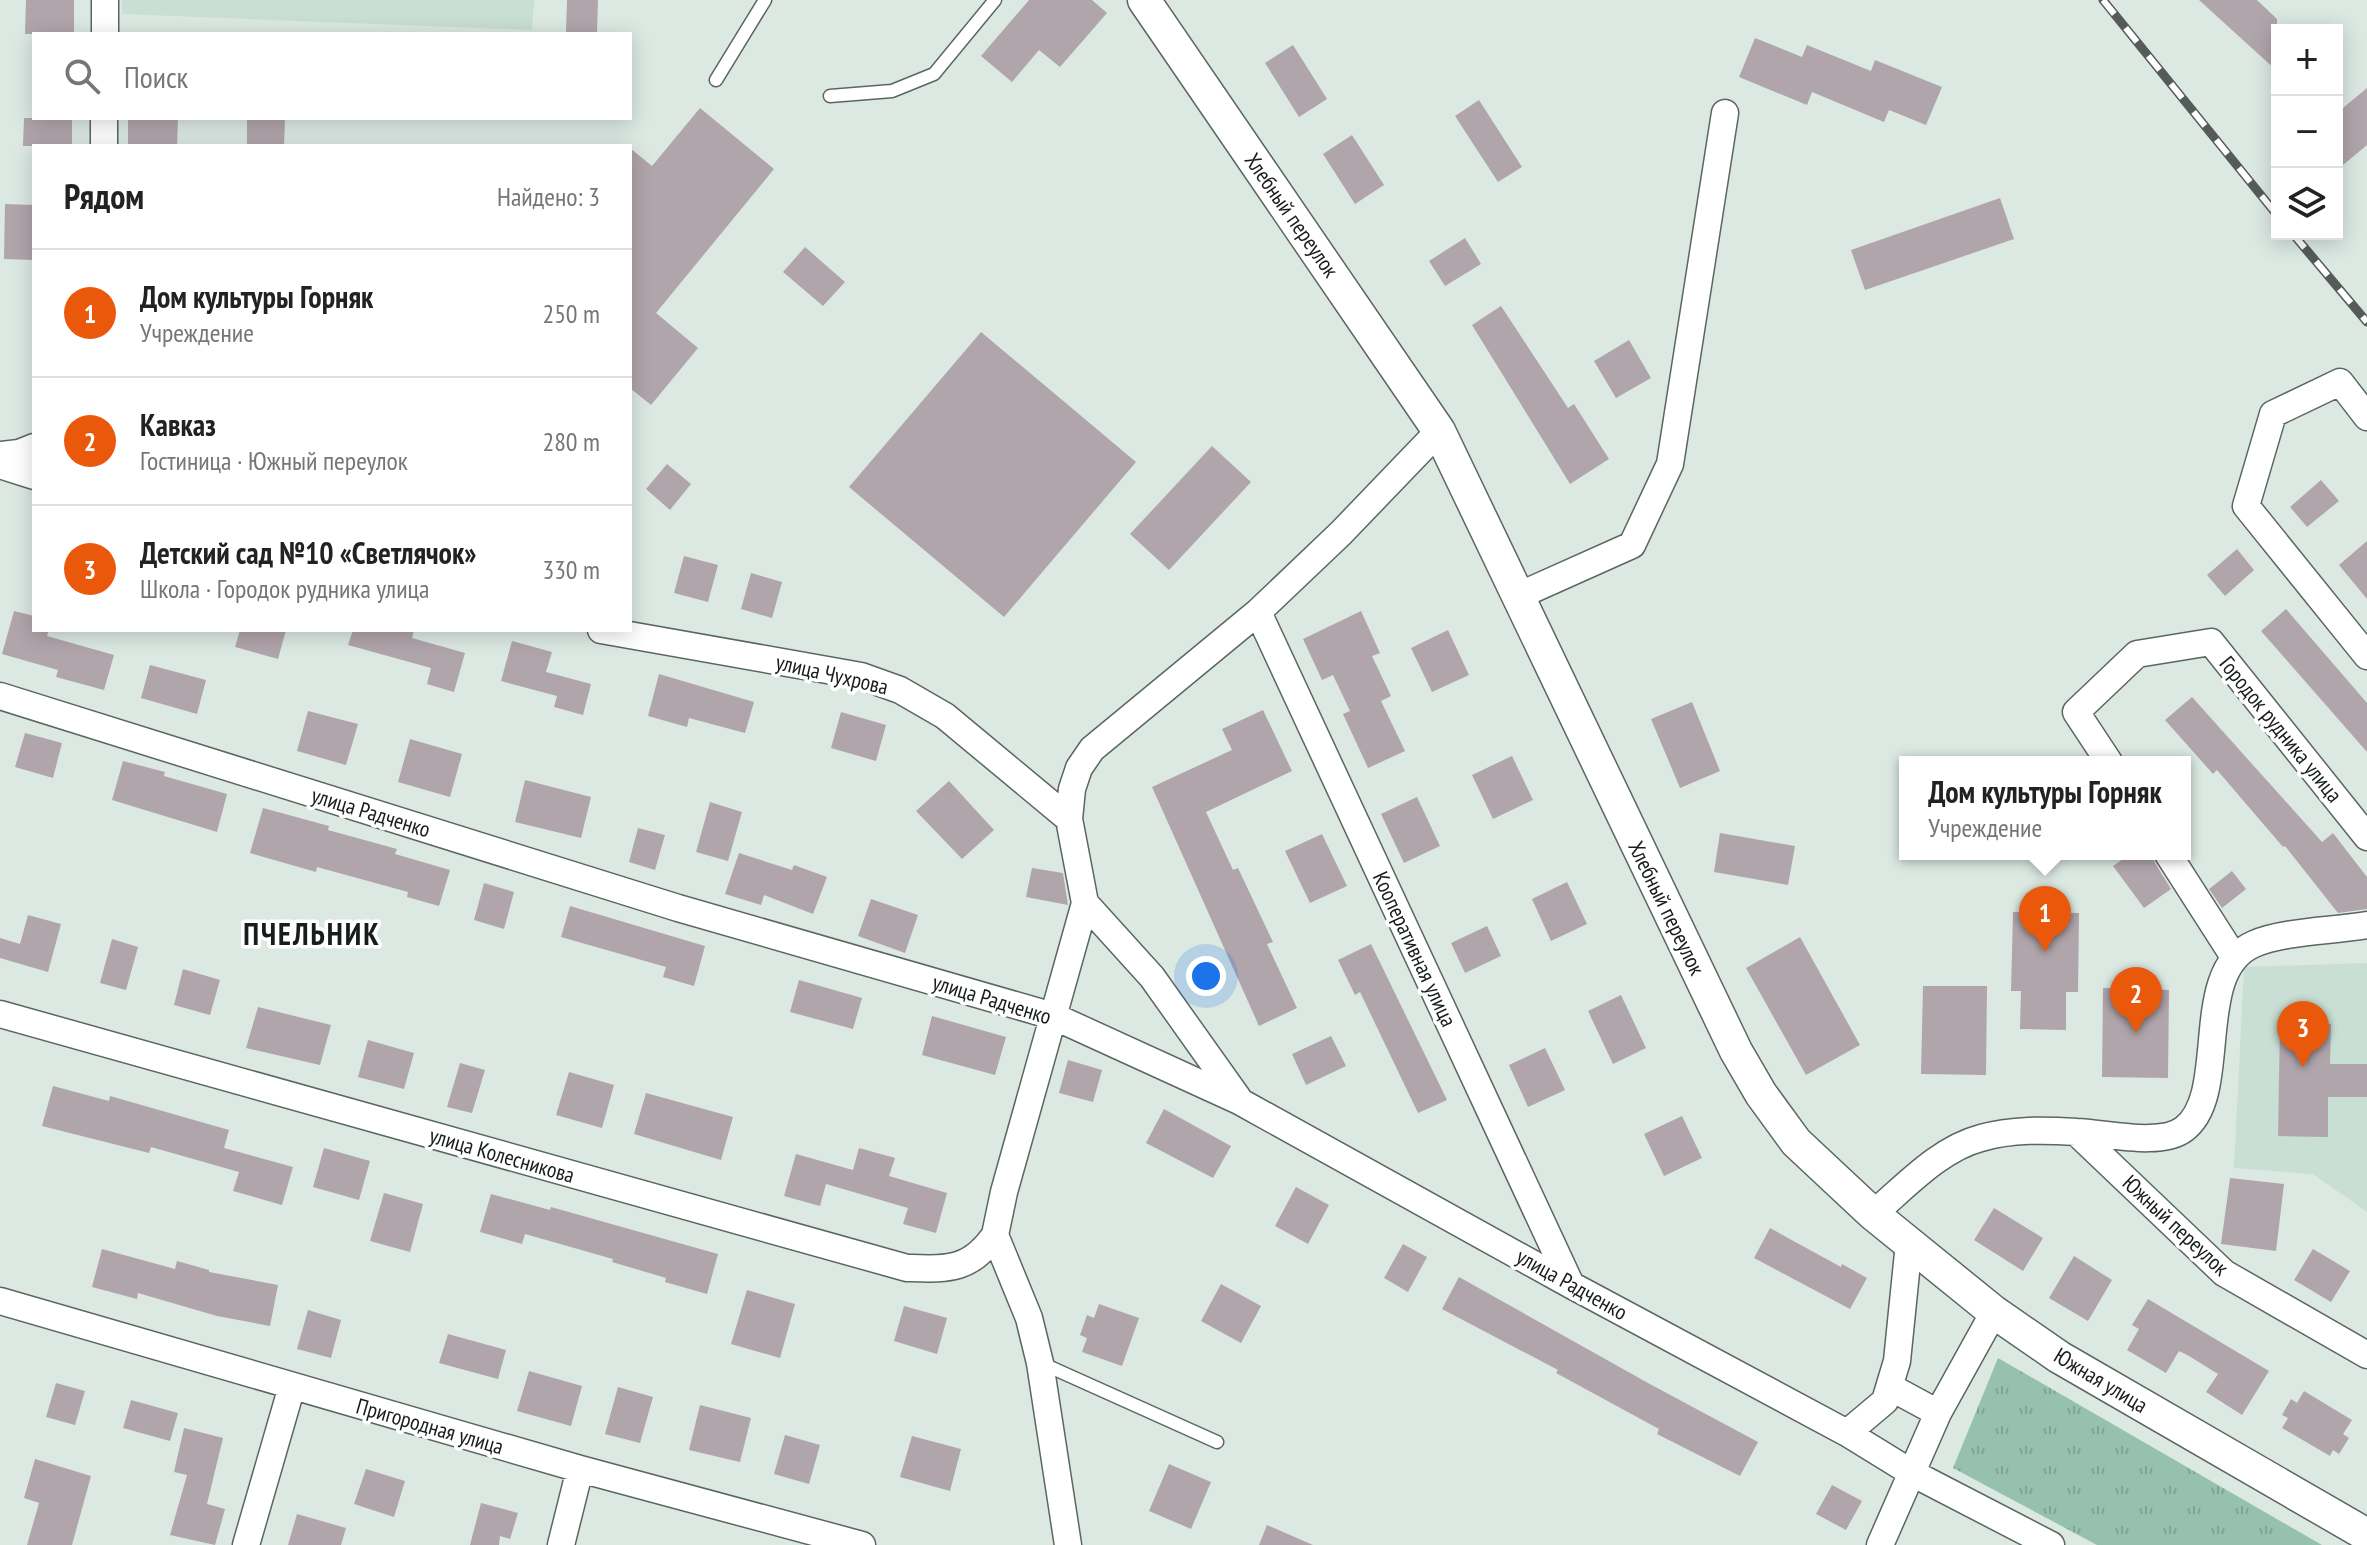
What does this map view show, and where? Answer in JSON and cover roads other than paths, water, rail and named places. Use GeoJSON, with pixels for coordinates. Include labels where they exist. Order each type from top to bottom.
{"type":"FeatureCollection","features":[{"type":"Feature","properties":{"kind":"street"},"geometry":{"type":"LineString","coordinates":[[105,0],[105,32]]}},
{"type":"Feature","properties":{"kind":"street","name":"Хлебный переулок"},"geometry":{"type":"LineString","coordinates":[[1144,0],[1439,431],[1736,1051],[1761,1094],[1796,1142],[1873,1214],[1994,1312]]}},
{"type":"Feature","properties":{"kind":"street"},"geometry":{"type":"LineString","coordinates":[[1518,596],[1632,545],[1670,464],[1725,113]]}},
{"type":"Feature","properties":{"kind":"street"},"geometry":{"type":"LineString","coordinates":[[104,120],[104,144]]}},
{"type":"Feature","properties":{"kind":"street"},"geometry":{"type":"LineString","coordinates":[[2367,417],[2340,382],[2273,414],[2246,506],[2367,656]]}},
{"type":"Feature","properties":{"kind":"street"},"geometry":{"type":"LineString","coordinates":[[1068,1545],[1040,1363],[1029,1318],[995,1235],[1085,903],[1069,819],[1072,789],[1079,768],[1092,749],[1258,612],[1341,533],[1439,431]]}},
{"type":"Feature","properties":{"kind":"street"},"geometry":{"type":"LineString","coordinates":[[0,455],[32,448]]}},
{"type":"Feature","properties":{"kind":"street"},"geometry":{"type":"LineString","coordinates":[[0,465],[32,475]]}},
{"type":"Feature","properties":{"kind":"street","name":"Кооперативная улица"},"geometry":{"type":"LineString","coordinates":[[1258,612],[1571,1285]]}},
{"type":"Feature","properties":{"kind":"street","name":"улица Чухрова"},"geometry":{"type":"LineString","coordinates":[[612,632],[861,676],[900,690],[945,716],[1069,819]]}},
{"type":"Feature","properties":{"kind":"street","name":"Городок рудника улица"},"geometry":{"type":"LineString","coordinates":[[2105,756],[2076,712],[2137,654],[2211,642],[2367,837]]}},
{"type":"Feature","properties":{"kind":"street","name":"улица Радченко"},"geometry":{"type":"LineString","coordinates":[[0,696],[678,908],[1053,1016],[1239,1101],[1847,1433],[1912,1473]]}},
{"type":"Feature","properties":{"kind":"street"},"geometry":{"type":"LineString","coordinates":[[2172,860],[2234,957]]}},
{"type":"Feature","properties":{"kind":"street"},"geometry":{"type":"LineString","coordinates":[[1085,903],[1152,977],[1239,1101]]}},
{"type":"Feature","properties":{"kind":"street"},"geometry":{"type":"LineString","coordinates":[[1873,1214],[1945,1154],[1978,1138],[2015,1131],[2156,1138],[2172,1136],[2184,1130],[2196,1116],[2204,1095],[2218,996],[2234,957],[2251,945],[2274,937],[2367,925]]}},
{"type":"Feature","properties":{"kind":"street","name":"улица Колесникова"},"geometry":{"type":"LineString","coordinates":[[0,1014],[907,1268],[945,1269],[969,1262],[982,1253],[995,1235]]}},
{"type":"Feature","properties":{"kind":"street","name":"Южный переулок"},"geometry":{"type":"LineString","coordinates":[[2076,1132],[2224,1273],[2367,1355]]}},
{"type":"Feature","properties":{"kind":"street"},"geometry":{"type":"LineString","coordinates":[[1847,1433],[1885,1401],[1890,1387],[1897,1361],[1909,1243]]}},
{"type":"Feature","properties":{"kind":"street","name":"Пригородная улица"},"geometry":{"type":"LineString","coordinates":[[2,1309],[292,1386],[580,1469],[862,1545]]}},
{"type":"Feature","properties":{"kind":"street"},"geometry":{"type":"LineString","coordinates":[[1880,1545],[1938,1413],[1994,1312]]}},
{"type":"Feature","properties":{"kind":"street","name":"Южная улица"},"geometry":{"type":"LineString","coordinates":[[1994,1312],[2059,1357],[2367,1535]]}},
{"type":"Feature","properties":{"kind":"street"},"geometry":{"type":"LineString","coordinates":[[246,1545],[292,1386]]}},
{"type":"Feature","properties":{"kind":"street"},"geometry":{"type":"LineString","coordinates":[[1890,1387],[1938,1413]]}},
{"type":"Feature","properties":{"kind":"street"},"geometry":{"type":"LineString","coordinates":[[561,1545],[580,1469]]}},
{"type":"Feature","properties":{"kind":"street"},"geometry":{"type":"LineString","coordinates":[[1912,1473],[2051,1545]]}},
{"type":"Feature","properties":{"kind":"lane"},"geometry":{"type":"LineString","coordinates":[[716,80],[765,0]]}},
{"type":"Feature","properties":{"kind":"lane"},"geometry":{"type":"LineString","coordinates":[[830,96],[892,91],[934,74],[995,0]]}},
{"type":"Feature","properties":{"kind":"lane"},"geometry":{"type":"LineString","coordinates":[[1040,1363],[1217,1442]]}},
{"type":"Feature","properties":{"kind":"railway"},"geometry":{"type":"LineString","coordinates":[[2103,0],[2271,208]]}},
{"type":"Feature","properties":{"kind":"railway"},"geometry":{"type":"LineString","coordinates":[[2298,240],[2367,322]]}},
{"type":"Feature","properties":{"kind":"place","name":"Дом культуры Горняк"},"geometry":{"type":"Point","coordinates":[2045,952]}},
{"type":"Feature","properties":{"kind":"place","name":"Кавказ"},"geometry":{"type":"Point","coordinates":[2136,1033]}},
{"type":"Feature","properties":{"kind":"place","name":"Детский сад №10 «Светлячок»"},"geometry":{"type":"Point","coordinates":[2303,1067]}},
{"type":"Feature","properties":{"kind":"district","name":"ПЧЕЛЬНИК"},"geometry":{"type":"Point","coordinates":[312,935]}}]}
